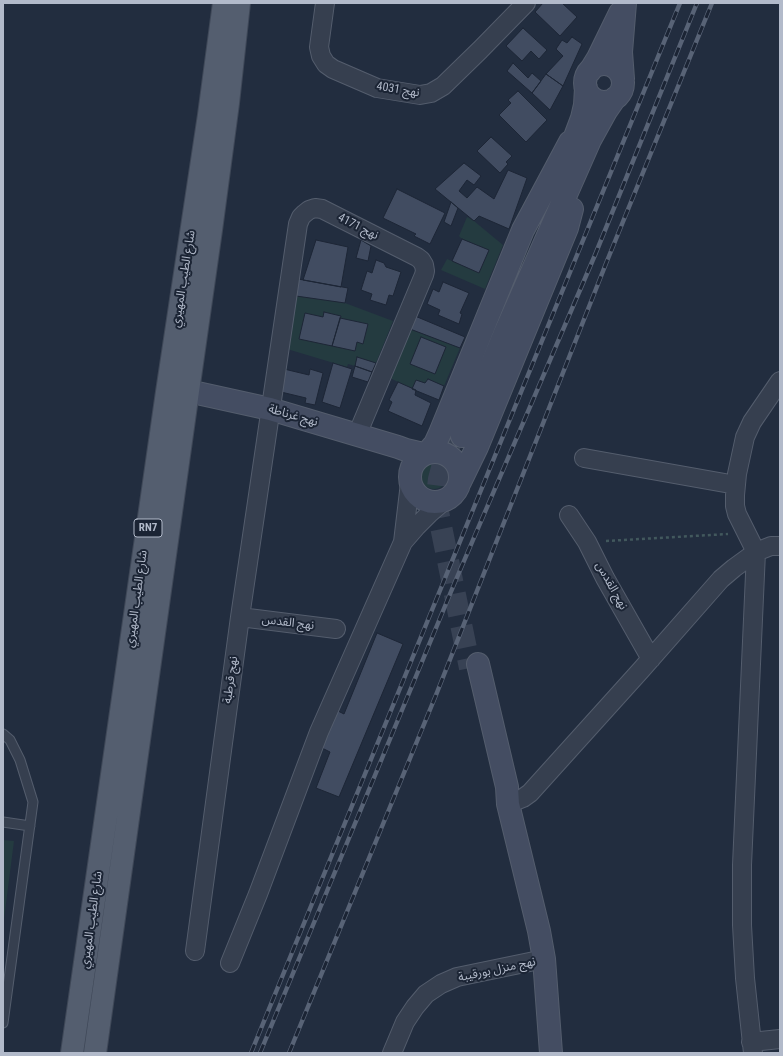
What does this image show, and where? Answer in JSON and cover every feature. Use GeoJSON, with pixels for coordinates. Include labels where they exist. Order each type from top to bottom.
{"type":"FeatureCollection","features":[{"type":"Feature","properties":{"kind":"main road","name":"شارع الطيب المهيري"},"geometry":{"type":"LineString","coordinates":[[72,1053],[168,385],[209,115],[224,3]]}},
{"type":"Feature","properties":{"kind":"main road","name":"شارع الطيب المهيري"},"geometry":{"type":"LineString","coordinates":[[94,1053],[225,126],[240,3]]}},
{"type":"Feature","properties":{"kind":"street","name":"نهج 4031"},"geometry":{"type":"LineString","coordinates":[[325,3],[319,47],[321,56],[326,64],[333,69],[377,88],[420,95],[431,93],[443,86],[526,3]]}},
{"type":"Feature","properties":{"kind":"street"},"geometry":{"type":"LineString","coordinates":[[625,3],[598,58],[588,80],[582,118],[458,434],[505,333],[590,140],[619,88],[620,73],[617,68],[612,65],[600,64],[594,67],[588,80],[589,94],[600,101],[606,102],[612,100],[619,88],[625,3]]}},
{"type":"Feature","properties":{"kind":"street"},"geometry":{"type":"LineString","coordinates":[[403,542],[412,466],[416,459],[435,444],[523,230],[582,118]]}},
{"type":"Feature","properties":{"kind":"street"},"geometry":{"type":"LineString","coordinates":[[230,963],[258,894],[319,732],[403,542],[430,513],[452,496],[457,490],[476,447],[567,228],[590,140]]}},
{"type":"Feature","properties":{"kind":"street","name":"نهج 4171"},"geometry":{"type":"LineString","coordinates":[[270,409],[298,224],[300,217],[309,210],[315,208],[322,209],[417,257],[424,265],[425,271],[357,435]]}},
{"type":"Feature","properties":{"kind":"street"},"geometry":{"type":"LineString","coordinates":[[780,381],[752,422],[745,437],[736,485],[737,514],[756,552],[742,865],[742,925],[745,978],[752,1047],[780,1039]]}},
{"type":"Feature","properties":{"kind":"street","name":"نهج غرناطة"},"geometry":{"type":"LineString","coordinates":[[188,391],[270,409],[406,450],[425,453]]}},
{"type":"Feature","properties":{"kind":"street","name":"نهج قرطبة"},"geometry":{"type":"LineString","coordinates":[[195,951],[240,617],[270,409]]}},
{"type":"Feature","properties":{"kind":"street"},"geometry":{"type":"LineString","coordinates":[[398,447],[405,460],[414,491],[420,498],[437,502],[445,500]]}},
{"type":"Feature","properties":{"kind":"street"},"geometry":{"type":"LineString","coordinates":[[425,453],[439,452],[447,454],[458,466],[460,482]]}},
{"type":"Feature","properties":{"kind":"street"},"geometry":{"type":"LineString","coordinates":[[584,458],[736,485]]}},
{"type":"Feature","properties":{"kind":"street","name":"نهج القدس"},"geometry":{"type":"LineString","coordinates":[[569,514],[587,542],[605,578],[651,659]]}},
{"type":"Feature","properties":{"kind":"street"},"geometry":{"type":"LineString","coordinates":[[508,804],[523,798],[530,793],[721,579],[756,552],[771,546],[780,546]]}},
{"type":"Feature","properties":{"kind":"street","name":"نهج القدس"},"geometry":{"type":"LineString","coordinates":[[240,617],[336,629]]}},
{"type":"Feature","properties":{"kind":"street"},"geometry":{"type":"LineString","coordinates":[[474,666],[496,780],[499,790],[508,804],[539,931],[544,959],[551,1053]]}},
{"type":"Feature","properties":{"kind":"street","name":"نهج منزل بورقيبة"},"geometry":{"type":"LineString","coordinates":[[392,1053],[406,1022],[415,1007],[426,994],[441,984],[457,977],[544,959]]}},
{"type":"Feature","properties":{"kind":"lane"},"geometry":{"type":"LineString","coordinates":[[3,734],[10,740],[20,760],[33,802],[3,1022]]}},
{"type":"Feature","properties":{"kind":"lane"},"geometry":{"type":"LineString","coordinates":[[3,822],[30,826]]}},
{"type":"Feature","properties":{"kind":"path"},"geometry":{"type":"LineString","coordinates":[[587,542],[746,533]]}},
{"type":"Feature","properties":{"kind":"green space"},"geometry":{"type":"Polygon","coordinates":[[[467,217],[503,245],[485,289],[441,270],[447,259],[479,272],[489,250],[462,239],[459,236],[467,217]]]}},
{"type":"Feature","properties":{"kind":"green space"},"geometry":{"type":"Polygon","coordinates":[[[294,295],[345,303],[393,321],[376,363],[357,357],[355,366],[348,364],[347,367],[287,349],[294,295]]]}},
{"type":"Feature","properties":{"kind":"green space"},"geometry":{"type":"Polygon","coordinates":[[[410,329],[460,348],[444,386],[428,379],[425,383],[417,380],[412,389],[390,378],[410,329]]]}},
{"type":"Feature","properties":{"kind":"green space"},"geometry":{"type":"Polygon","coordinates":[[[434,463],[443,467],[447,476],[443,485],[434,489],[425,485],[421,476],[425,467],[434,463]]]}},
{"type":"Feature","properties":{"kind":"green space"},"geometry":{"type":"Polygon","coordinates":[[[3,840],[14,841],[3,927],[3,840]]]}},
{"type":"Feature","properties":{"kind":"building"},"geometry":{"type":"Polygon","coordinates":[[[543,3],[562,3],[577,17],[560,36],[535,12],[543,3]]]}},
{"type":"Feature","properties":{"kind":"building"},"geometry":{"type":"Polygon","coordinates":[[[523,28],[547,50],[539,59],[531,51],[522,61],[506,46],[523,28]]]}},
{"type":"Feature","properties":{"kind":"building"},"geometry":{"type":"Polygon","coordinates":[[[572,37],[582,44],[563,86],[546,74],[563,56],[556,49],[562,40],[567,43],[572,37]]]}},
{"type":"Feature","properties":{"kind":"building"},"geometry":{"type":"Polygon","coordinates":[[[513,63],[528,78],[532,73],[541,81],[532,93],[507,71],[513,63]]]}},
{"type":"Feature","properties":{"kind":"building"},"geometry":{"type":"Polygon","coordinates":[[[546,74],[563,86],[550,110],[532,93],[546,74]]]}},
{"type":"Feature","properties":{"kind":"building"},"geometry":{"type":"Polygon","coordinates":[[[518,91],[547,120],[526,142],[499,115],[511,103],[508,100],[518,91]]]}},
{"type":"Feature","properties":{"kind":"building"},"geometry":{"type":"Polygon","coordinates":[[[491,137],[512,156],[506,162],[508,164],[500,173],[477,151],[491,137]]]}},
{"type":"Feature","properties":{"kind":"building"},"geometry":{"type":"Polygon","coordinates":[[[464,163],[481,176],[474,185],[467,180],[459,191],[467,198],[477,187],[494,199],[508,170],[527,178],[509,229],[479,216],[474,221],[435,189],[464,163]]]}},
{"type":"Feature","properties":{"kind":"building"},"geometry":{"type":"Polygon","coordinates":[[[397,189],[445,213],[430,244],[414,236],[416,234],[383,218],[397,189]]]}},
{"type":"Feature","properties":{"kind":"building"},"geometry":{"type":"Polygon","coordinates":[[[451,202],[458,208],[451,226],[444,222],[451,202]]]}},
{"type":"Feature","properties":{"kind":"building"},"geometry":{"type":"Polygon","coordinates":[[[462,239],[489,250],[479,273],[452,261],[462,239]]]}},
{"type":"Feature","properties":{"kind":"building"},"geometry":{"type":"Polygon","coordinates":[[[316,240],[348,247],[341,287],[303,280],[316,240]]]}},
{"type":"Feature","properties":{"kind":"building"},"geometry":{"type":"Polygon","coordinates":[[[361,240],[371,246],[368,261],[356,258],[361,240]]]}},
{"type":"Feature","properties":{"kind":"building"},"geometry":{"type":"Polygon","coordinates":[[[376,260],[384,263],[386,267],[401,272],[393,296],[389,295],[386,305],[370,300],[372,294],[361,290],[367,271],[372,273],[376,260]]]}},
{"type":"Feature","properties":{"kind":"building"},"geometry":{"type":"Polygon","coordinates":[[[298,279],[348,288],[345,303],[296,296],[298,279]]]}},
{"type":"Feature","properties":{"kind":"building"},"geometry":{"type":"Polygon","coordinates":[[[443,282],[469,293],[460,313],[462,314],[459,324],[438,315],[440,310],[427,304],[433,289],[439,292],[443,282]]]}},
{"type":"Feature","properties":{"kind":"building"},"geometry":{"type":"Polygon","coordinates":[[[324,312],[341,316],[332,346],[299,339],[305,313],[323,317],[324,312]]]}},
{"type":"Feature","properties":{"kind":"building"},"geometry":{"type":"Polygon","coordinates":[[[415,316],[465,337],[460,348],[410,329],[415,316]]]}},
{"type":"Feature","properties":{"kind":"building"},"geometry":{"type":"Polygon","coordinates":[[[340,318],[368,324],[363,344],[357,342],[355,351],[332,346],[340,318]]]}},
{"type":"Feature","properties":{"kind":"building"},"geometry":{"type":"Polygon","coordinates":[[[421,337],[446,347],[435,374],[410,364],[421,337]]]}},
{"type":"Feature","properties":{"kind":"building"},"geometry":{"type":"Polygon","coordinates":[[[357,357],[376,363],[372,372],[355,366],[357,357]]]}},
{"type":"Feature","properties":{"kind":"building"},"geometry":{"type":"Polygon","coordinates":[[[333,363],[352,369],[340,408],[322,402],[333,363]]]}},
{"type":"Feature","properties":{"kind":"building"},"geometry":{"type":"Polygon","coordinates":[[[355,366],[372,372],[368,382],[352,377],[355,366]]]}},
{"type":"Feature","properties":{"kind":"building"},"geometry":{"type":"Polygon","coordinates":[[[284,369],[309,375],[310,369],[323,373],[315,405],[305,403],[306,398],[281,392],[284,369]]]}},
{"type":"Feature","properties":{"kind":"building"},"geometry":{"type":"Polygon","coordinates":[[[428,379],[444,386],[439,400],[412,389],[416,380],[425,383],[428,379]]]}},
{"type":"Feature","properties":{"kind":"building"},"geometry":{"type":"Polygon","coordinates":[[[398,382],[416,390],[415,395],[431,403],[422,426],[388,411],[392,402],[389,400],[398,382]]]}},
{"type":"Feature","properties":{"kind":"building"},"geometry":{"type":"Polygon","coordinates":[[[377,633],[403,644],[339,797],[316,788],[330,752],[318,746],[334,709],[344,714],[377,633]]]}},
{"type":"Feature","properties":{"kind":"tunnel"},"geometry":{"type":"LineString","coordinates":[[454,433],[439,479],[437,507],[470,668]]}},
{"type":"Feature","properties":{"kind":"railway"},"geometry":{"type":"LineString","coordinates":[[251,1053],[680,3]]}},
{"type":"Feature","properties":{"kind":"railway"},"geometry":{"type":"LineString","coordinates":[[260,1053],[455,582],[595,255],[697,3]]}},
{"type":"Feature","properties":{"kind":"railway"},"geometry":{"type":"LineString","coordinates":[[289,1053],[436,695],[607,261],[712,3]]}}]}
